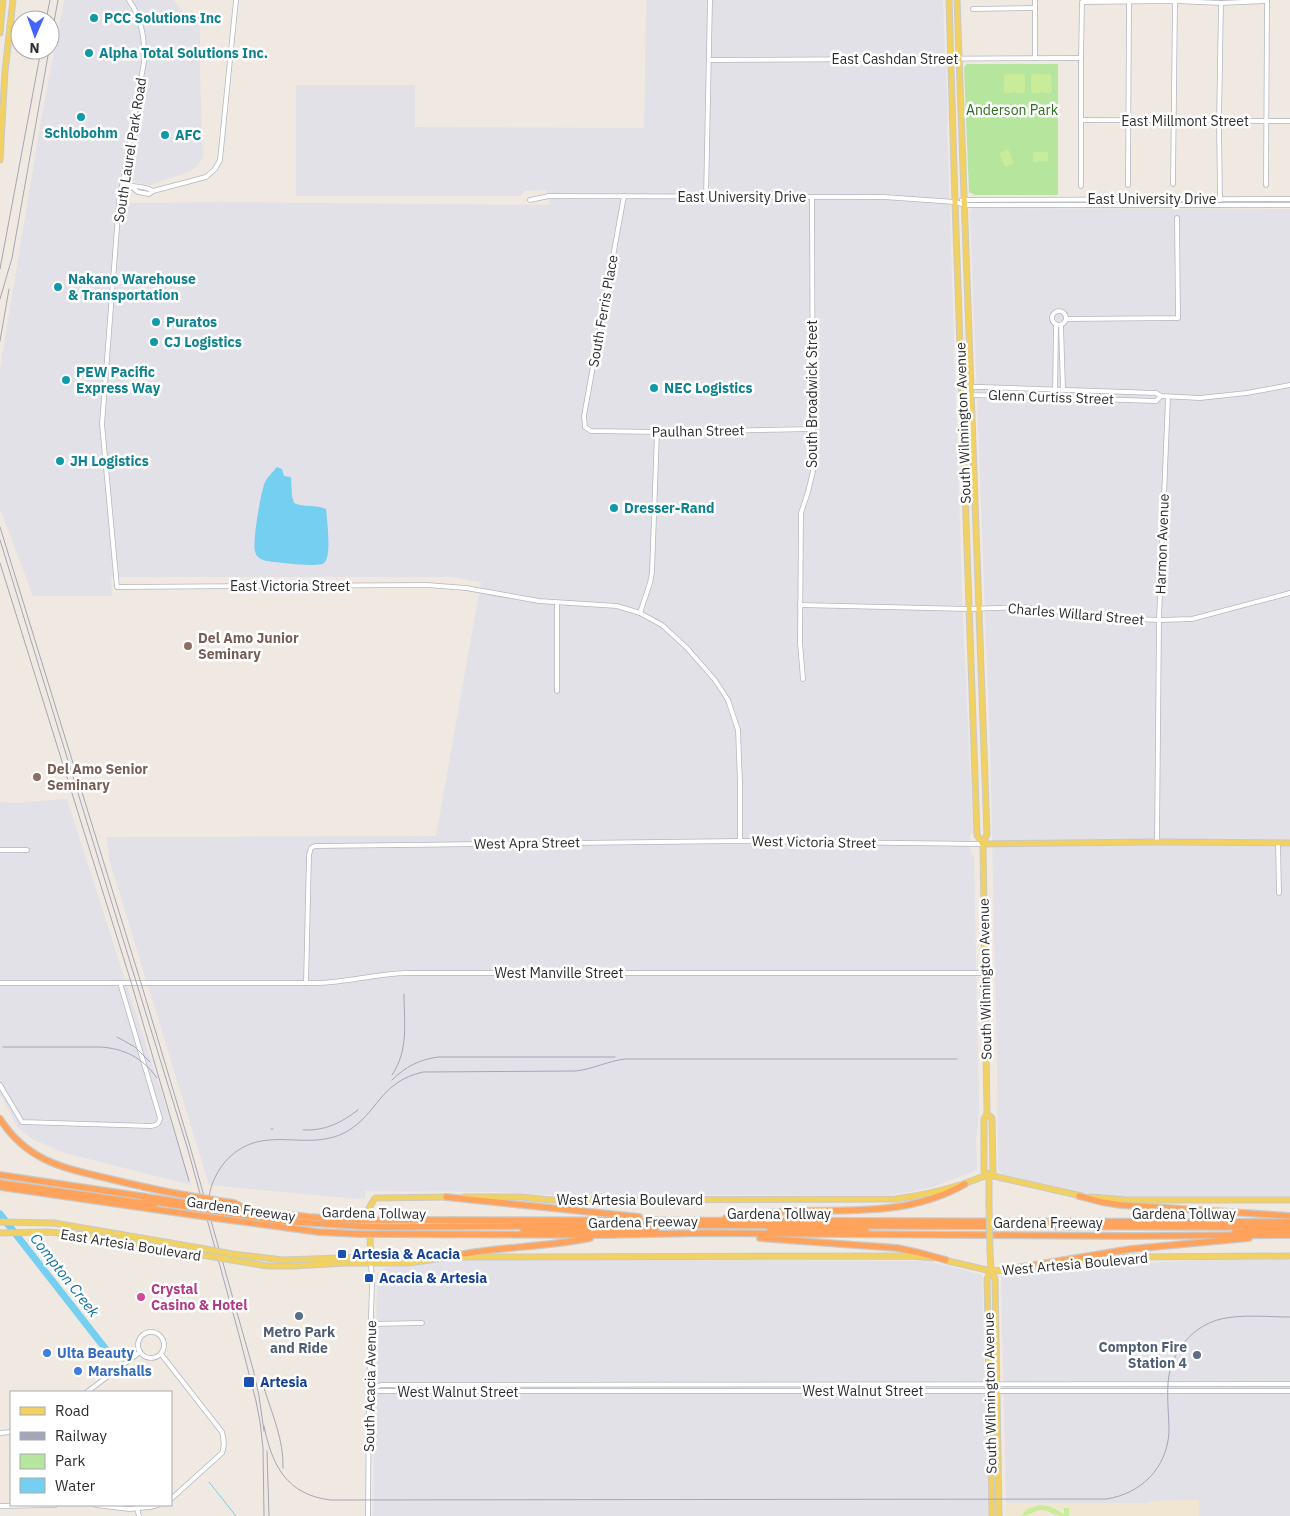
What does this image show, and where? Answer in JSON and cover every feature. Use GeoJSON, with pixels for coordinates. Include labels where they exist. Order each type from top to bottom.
{"type":"FeatureCollection","features":[{"type":"Feature","properties":{"kind":"highway"},"geometry":{"type":"LineString","coordinates":[[0,1119],[7,1130],[20,1143],[34,1154],[51,1163],[162,1192],[185,1195],[221,1207]]}},
{"type":"Feature","properties":{"kind":"highway","name":"Gardena Tollway"},"geometry":{"type":"LineString","coordinates":[[2,1175],[62,1184],[70,1189],[188,1205],[221,1207],[292,1222],[358,1223]]}},
{"type":"Feature","properties":{"kind":"highway"},"geometry":{"type":"LineString","coordinates":[[0,1183],[21,1188]]}},
{"type":"Feature","properties":{"kind":"highway"},"geometry":{"type":"LineString","coordinates":[[704,1221],[792,1211],[895,1208],[937,1198],[965,1184]]}},
{"type":"Feature","properties":{"kind":"highway","name":"Gardena Freeway"},"geometry":{"type":"LineString","coordinates":[[0,1187],[21,1188],[281,1228],[359,1234],[1290,1235]]}},
{"type":"Feature","properties":{"kind":"highway"},"geometry":{"type":"LineString","coordinates":[[1079,1196],[1121,1205],[1290,1216]]}},
{"type":"Feature","properties":{"kind":"highway"},"geometry":{"type":"LineString","coordinates":[[446,1197],[671,1220]]}},
{"type":"Feature","properties":{"kind":"highway","name":"Gardena Freeway"},"geometry":{"type":"LineString","coordinates":[[221,1207],[234,1203],[253,1212],[385,1224],[671,1220],[1290,1222]]}},
{"type":"Feature","properties":{"kind":"highway","name":"Gardena Tollway"},"geometry":{"type":"LineString","coordinates":[[385,1224],[1290,1227]]}},
{"type":"Feature","properties":{"kind":"highway","name":"Gardena Tollway"},"geometry":{"type":"LineString","coordinates":[[395,1234],[401,1230],[1290,1231]]}},
{"type":"Feature","properties":{"kind":"highway"},"geometry":{"type":"LineString","coordinates":[[705,1233],[897,1248],[946,1260]]}},
{"type":"Feature","properties":{"kind":"highway"},"geometry":{"type":"LineString","coordinates":[[448,1257],[469,1252],[565,1243],[601,1235]]}},
{"type":"Feature","properties":{"kind":"highway"},"geometry":{"type":"LineString","coordinates":[[1004,1270],[1139,1248],[1290,1235]]}},
{"type":"Feature","properties":{"kind":"main road"},"geometry":{"type":"LineString","coordinates":[[0,33],[3,0]]}},
{"type":"Feature","properties":{"kind":"main road"},"geometry":{"type":"LineString","coordinates":[[0,160],[5,71],[13,0]]}},
{"type":"Feature","properties":{"kind":"main road","name":"South Wilmington Avenue"},"geometry":{"type":"LineString","coordinates":[[949,0],[977,835],[983,844]]}},
{"type":"Feature","properties":{"kind":"main road","name":"South Wilmington Avenue"},"geometry":{"type":"LineString","coordinates":[[957,0],[988,834],[983,844],[987,1114],[984,1119],[984,1171],[989,1175]]}},
{"type":"Feature","properties":{"kind":"main road","name":"West Victoria Street"},"geometry":{"type":"LineString","coordinates":[[983,844],[1290,843]]}},
{"type":"Feature","properties":{"kind":"main road","name":"South Wilmington Avenue"},"geometry":{"type":"LineString","coordinates":[[987,1114],[992,1118],[994,1172],[989,1175]]}},
{"type":"Feature","properties":{"kind":"main road"},"geometry":{"type":"LineString","coordinates":[[989,1175],[1079,1196],[1127,1200],[1290,1200]]}},
{"type":"Feature","properties":{"kind":"main road","name":"South Wilmington Avenue"},"geometry":{"type":"LineString","coordinates":[[989,1175],[991,1271],[995,1279],[999,1516]]}},
{"type":"Feature","properties":{"kind":"main road","name":"West Artesia Boulevard"},"geometry":{"type":"LineString","coordinates":[[371,1257],[369,1208],[375,1198],[488,1196],[550,1200],[869,1200],[917,1196],[965,1184],[989,1175]]}},
{"type":"Feature","properties":{"kind":"main road","name":"East Artesia Boulevard"},"geometry":{"type":"LineString","coordinates":[[0,1222],[54,1223],[232,1254],[283,1260],[371,1257]]}},
{"type":"Feature","properties":{"kind":"main road"},"geometry":{"type":"LineString","coordinates":[[95,1236],[96,1230]]}},
{"type":"Feature","properties":{"kind":"main road","name":"East Artesia Boulevard"},"geometry":{"type":"LineString","coordinates":[[0,1233],[48,1232],[95,1236],[232,1260]]}},
{"type":"Feature","properties":{"kind":"main road"},"geometry":{"type":"LineString","coordinates":[[167,1242],[167,1249]]}},
{"type":"Feature","properties":{"kind":"main road","name":"West Artesia Boulevard"},"geometry":{"type":"LineString","coordinates":[[232,1260],[268,1266],[284,1266],[408,1262],[472,1256],[912,1256],[946,1260],[991,1271],[1132,1257],[1290,1256]]}},
{"type":"Feature","properties":{"kind":"main road","name":"South Acacia Avenue"},"geometry":{"type":"LineString","coordinates":[[371,1257],[371,1263]]}},
{"type":"Feature","properties":{"kind":"main road","name":"South Wilmington Avenue"},"geometry":{"type":"LineString","coordinates":[[991,1271],[987,1279],[992,1516]]}},
{"type":"Feature","properties":{"kind":"street","name":"South Laurel Park Road"},"geometry":{"type":"LineString","coordinates":[[116,571],[102,424],[118,206],[144,62],[145,42],[141,25],[129,0]]}},
{"type":"Feature","properties":{"kind":"street"},"geometry":{"type":"LineString","coordinates":[[122,185],[133,188],[141,187],[153,191],[206,177],[215,169],[220,160],[236,0]]}},
{"type":"Feature","properties":{"kind":"street"},"geometry":{"type":"LineString","coordinates":[[706,197],[710,0]]}},
{"type":"Feature","properties":{"kind":"street"},"geometry":{"type":"LineString","coordinates":[[1035,0],[1035,58]]}},
{"type":"Feature","properties":{"kind":"street"},"geometry":{"type":"LineString","coordinates":[[1081,186],[1080,58],[1082,2],[1129,1],[1221,3],[1267,1],[1266,185]]}},
{"type":"Feature","properties":{"kind":"street"},"geometry":{"type":"LineString","coordinates":[[1128,185],[1129,1]]}},
{"type":"Feature","properties":{"kind":"street"},"geometry":{"type":"LineString","coordinates":[[1174,184],[1175,1]]}},
{"type":"Feature","properties":{"kind":"street"},"geometry":{"type":"LineString","coordinates":[[1220,205],[1221,3]]}},
{"type":"Feature","properties":{"kind":"street"},"geometry":{"type":"LineString","coordinates":[[973,8],[1035,8]]}},
{"type":"Feature","properties":{"kind":"street","name":"East Cashdan Street"},"geometry":{"type":"LineString","coordinates":[[710,60],[1080,58]]}},
{"type":"Feature","properties":{"kind":"street","name":"East Millmont Street"},"geometry":{"type":"LineString","coordinates":[[1081,120],[1290,121]]}},
{"type":"Feature","properties":{"kind":"street","name":"East University Drive"},"geometry":{"type":"LineString","coordinates":[[530,200],[549,196],[884,196],[955,202],[1290,199]]}},
{"type":"Feature","properties":{"kind":"street","name":"South Ferris Place"},"geometry":{"type":"LineString","coordinates":[[585,427],[584,416],[624,196]]}},
{"type":"Feature","properties":{"kind":"street","name":"South Broadwick Street"},"geometry":{"type":"LineString","coordinates":[[803,679],[800,643],[801,513],[813,471],[812,197]]}},
{"type":"Feature","properties":{"kind":"street","name":"East University Drive"},"geometry":{"type":"LineString","coordinates":[[965,202],[1290,205]]}},
{"type":"Feature","properties":{"kind":"street"},"geometry":{"type":"LineString","coordinates":[[1066,319],[1178,318],[1177,218]]}},
{"type":"Feature","properties":{"kind":"street"},"geometry":{"type":"LineString","coordinates":[[1055,398],[1056,325],[1052,318],[1054,313],[1059,311],[1066,316],[1066,319]]}},
{"type":"Feature","properties":{"kind":"street"},"geometry":{"type":"LineString","coordinates":[[1063,398],[1061,325],[1066,319]]}},
{"type":"Feature","properties":{"kind":"street"},"geometry":{"type":"LineString","coordinates":[[1056,325],[1061,325]]}},
{"type":"Feature","properties":{"kind":"street","name":"Glenn Curtiss Street"},"geometry":{"type":"LineString","coordinates":[[962,391],[972,387],[1156,393],[1168,397],[1200,398],[1247,393],[1290,385]]}},
{"type":"Feature","properties":{"kind":"street","name":"Glenn Curtiss Street"},"geometry":{"type":"LineString","coordinates":[[962,391],[972,395],[1156,401],[1161,396]]}},
{"type":"Feature","properties":{"kind":"street","name":"Harmon Avenue"},"geometry":{"type":"LineString","coordinates":[[1157,842],[1159,620],[1168,397]]}},
{"type":"Feature","properties":{"kind":"street","name":"Paulhan Street"},"geometry":{"type":"LineString","coordinates":[[585,427],[592,431],[656,432],[812,430]]}},
{"type":"Feature","properties":{"kind":"street"},"geometry":{"type":"LineString","coordinates":[[640,613],[652,572],[656,432]]}},
{"type":"Feature","properties":{"kind":"street","name":"East Victoria Street"},"geometry":{"type":"LineString","coordinates":[[116,571],[117,587],[427,585],[478,590]]}},
{"type":"Feature","properties":{"kind":"street","name":"West Victoria Street"},"geometry":{"type":"LineString","coordinates":[[478,590],[539,602],[617,606],[640,613],[662,625],[687,648],[715,680],[728,700],[738,730],[740,841],[983,844]]}},
{"type":"Feature","properties":{"kind":"street","name":"Charles Willard Street"},"geometry":{"type":"LineString","coordinates":[[800,605],[969,609],[1023,607],[1109,618],[1159,620],[1192,619],[1290,593]]}},
{"type":"Feature","properties":{"kind":"street"},"geometry":{"type":"LineString","coordinates":[[557,603],[557,691]]}},
{"type":"Feature","properties":{"kind":"street","name":"West Apra Street"},"geometry":{"type":"LineString","coordinates":[[306,983],[310,855],[311,848],[315,846],[740,841]]}},
{"type":"Feature","properties":{"kind":"street"},"geometry":{"type":"LineString","coordinates":[[1278,843],[1279,893]]}},
{"type":"Feature","properties":{"kind":"street"},"geometry":{"type":"LineString","coordinates":[[0,850],[28,850]]}},
{"type":"Feature","properties":{"kind":"street","name":"West Manville Street"},"geometry":{"type":"LineString","coordinates":[[0,983],[306,983],[340,982],[389,973],[985,974]]}},
{"type":"Feature","properties":{"kind":"street"},"geometry":{"type":"LineString","coordinates":[[0,1085],[22,1122],[151,1126],[159,1123],[159,1113],[120,983]]}},
{"type":"Feature","properties":{"kind":"street","name":"South Acacia Avenue"},"geometry":{"type":"LineString","coordinates":[[368,1516],[371,1263]]}},
{"type":"Feature","properties":{"kind":"street"},"geometry":{"type":"LineString","coordinates":[[371,1324],[422,1323]]}},
{"type":"Feature","properties":{"kind":"street"},"geometry":{"type":"LineString","coordinates":[[148,1332],[159,1334],[164,1340],[164,1349],[161,1354],[155,1358],[143,1356],[138,1344],[140,1337],[148,1332]]}},
{"type":"Feature","properties":{"kind":"street"},"geometry":{"type":"LineString","coordinates":[[88,1391],[140,1352]]}},
{"type":"Feature","properties":{"kind":"street"},"geometry":{"type":"LineString","coordinates":[[161,1354],[222,1432],[224,1439],[222,1453],[172,1498]]}},
{"type":"Feature","properties":{"kind":"street"},"geometry":{"type":"LineString","coordinates":[[697,1384],[697,1391]]}},
{"type":"Feature","properties":{"kind":"street"},"geometry":{"type":"LineString","coordinates":[[834,1384],[835,1391]]}},
{"type":"Feature","properties":{"kind":"street"},"geometry":{"type":"LineString","coordinates":[[853,1384],[853,1391]]}},
{"type":"Feature","properties":{"kind":"street"},"geometry":{"type":"LineString","coordinates":[[873,1384],[873,1391]]}},
{"type":"Feature","properties":{"kind":"street"},"geometry":{"type":"LineString","coordinates":[[895,1384],[895,1391]]}},
{"type":"Feature","properties":{"kind":"street"},"geometry":{"type":"LineString","coordinates":[[912,1384],[912,1391]]}},
{"type":"Feature","properties":{"kind":"street"},"geometry":{"type":"LineString","coordinates":[[934,1384],[934,1391]]}},
{"type":"Feature","properties":{"kind":"street","name":"West Walnut Street"},"geometry":{"type":"LineString","coordinates":[[369,1390],[381,1385],[1290,1384]]}},
{"type":"Feature","properties":{"kind":"street"},"geometry":{"type":"LineString","coordinates":[[430,1385],[430,1392]]}},
{"type":"Feature","properties":{"kind":"street"},"geometry":{"type":"LineString","coordinates":[[492,1385],[492,1392]]}},
{"type":"Feature","properties":{"kind":"street"},"geometry":{"type":"LineString","coordinates":[[612,1385],[612,1392]]}},
{"type":"Feature","properties":{"kind":"street","name":"West Walnut Street"},"geometry":{"type":"LineString","coordinates":[[369,1390],[430,1392],[1290,1391]]}},
{"type":"Feature","properties":{"kind":"street"},"geometry":{"type":"LineString","coordinates":[[104,1506],[129,1509],[151,1506]]}},
{"type":"Feature","properties":{"kind":"street"},"geometry":{"type":"LineString","coordinates":[[137,1508],[139,1516]]}},
{"type":"Feature","properties":{"kind":"shaded area"},"geometry":{"type":"Polygon","coordinates":[[[64,0],[174,0],[183,12],[189,16],[200,18],[203,157],[197,166],[190,171],[151,185],[128,181],[125,196],[126,203],[550,205],[546,190],[524,191],[520,196],[296,196],[296,85],[415,85],[415,127],[644,128],[646,0],[943,0],[963,619],[973,832],[970,836],[971,853],[974,857],[979,1106],[976,1140],[977,1168],[975,1171],[933,1187],[886,1195],[547,1195],[500,1192],[365,1191],[365,1198],[358,1199],[209,1185],[109,859],[107,837],[436,836],[481,582],[451,577],[111,577],[112,596],[33,596],[0,509],[0,369],[52,60],[60,60],[60,21],[64,0]]]}},
{"type":"Feature","properties":{"kind":"shaded area"},"geometry":{"type":"Polygon","coordinates":[[[973,208],[1290,209],[1290,1197],[1105,1197],[1002,1174],[998,1169],[990,743],[970,213],[973,208]]]}},
{"type":"Feature","properties":{"kind":"shaded area"},"geometry":{"type":"Polygon","coordinates":[[[67,799],[191,1185],[65,1153],[32,1139],[17,1126],[0,1095],[0,802],[16,803],[67,799]]]}},
{"type":"Feature","properties":{"kind":"shaded area"},"geometry":{"type":"Polygon","coordinates":[[[456,1259],[924,1261],[982,1275],[988,1516],[373,1516],[377,1274],[384,1268],[456,1259]]]}},
{"type":"Feature","properties":{"kind":"shaded area"},"geometry":{"type":"Polygon","coordinates":[[[1202,1260],[1290,1260],[1290,1516],[1199,1516],[1199,1501],[1151,1501],[1151,1503],[1006,1503],[1001,1277],[1107,1265],[1202,1260]]]}},
{"type":"Feature","properties":{"kind":"shaded area"},"geometry":{"type":"Polygon","coordinates":[[[1199,1500],[1199,1516],[1006,1516],[1006,1503],[1150,1503],[1150,1501],[1199,1500]]]}},
{"type":"Feature","properties":{"kind":"green space","name":"Anderson Park"},"geometry":{"type":"Polygon","coordinates":[[[967,64],[1058,64],[1058,195],[975,195],[969,192],[964,67],[967,64]]]}},
{"type":"Feature","properties":{"kind":"green space"},"geometry":{"type":"Polygon","coordinates":[[[1006,74],[1024,74],[1025,91],[1023,93],[1016,93],[1015,91],[1013,93],[1005,93],[1004,76],[1006,74]]]}},
{"type":"Feature","properties":{"kind":"green space"},"geometry":{"type":"Polygon","coordinates":[[[1033,74],[1051,74],[1052,91],[1050,93],[1043,93],[1042,91],[1040,93],[1032,93],[1031,76],[1033,74]]]}},
{"type":"Feature","properties":{"kind":"green space"},"geometry":{"type":"Polygon","coordinates":[[[1008,149],[1014,163],[1005,167],[999,153],[1008,149]]]}},
{"type":"Feature","properties":{"kind":"green space"},"geometry":{"type":"Polygon","coordinates":[[[1033,152],[1048,152],[1048,161],[1033,162],[1033,152]]]}},
{"type":"Feature","properties":{"kind":"green space"},"geometry":{"type":"Polygon","coordinates":[[[1040,1505],[1053,1508],[1064,1515],[1064,1508],[1069,1508],[1069,1516],[1056,1515],[1041,1510],[1021,1516],[1027,1509],[1040,1505]]]}},
{"type":"Feature","properties":{"kind":"water"},"geometry":{"type":"Polygon","coordinates":[[[277,467],[282,469],[284,476],[291,477],[294,503],[326,509],[328,553],[324,563],[306,565],[266,561],[256,555],[254,546],[261,495],[265,482],[277,467]]]}},
{"type":"Feature","properties":{"kind":"waterway","name":"Compton Creek"},"geometry":{"type":"LineString","coordinates":[[0,1214],[108,1352]]}},
{"type":"Feature","properties":{"kind":"waterway","name":"Compton Creek"},"geometry":{"type":"LineString","coordinates":[[209,1482],[236,1516]]}},
{"type":"Feature","properties":{"kind":"tram line"},"geometry":{"type":"LineString","coordinates":[[0,540],[188,1150],[239,1335],[260,1422],[263,1448],[264,1516]]}},
{"type":"Feature","properties":{"kind":"railway"},"geometry":{"type":"LineString","coordinates":[[48,10],[50,0]]}},
{"type":"Feature","properties":{"kind":"railway"},"geometry":{"type":"LineString","coordinates":[[56,10],[58,0]]}},
{"type":"Feature","properties":{"kind":"railway"},"geometry":{"type":"LineString","coordinates":[[0,269],[39,60]]}},
{"type":"Feature","properties":{"kind":"railway"},"geometry":{"type":"LineString","coordinates":[[0,299],[12,258],[47,60]]}},
{"type":"Feature","properties":{"kind":"railway"},"geometry":{"type":"LineString","coordinates":[[0,341],[9,289]]}},
{"type":"Feature","properties":{"kind":"railway"},"geometry":{"type":"LineString","coordinates":[[0,527],[189,1143],[253,1369],[264,1431]]}},
{"type":"Feature","properties":{"kind":"railway"},"geometry":{"type":"LineString","coordinates":[[0,563],[131,982],[189,1181]]}},
{"type":"Feature","properties":{"kind":"railway"},"geometry":{"type":"LineString","coordinates":[[392,1075],[401,1056],[403,1046],[405,1026],[404,994]]}},
{"type":"Feature","properties":{"kind":"railway"},"geometry":{"type":"LineString","coordinates":[[117,1037],[135,1047],[150,1062]]}},
{"type":"Feature","properties":{"kind":"railway"},"geometry":{"type":"LineString","coordinates":[[3,1047],[99,1047],[117,1049],[132,1055],[146,1065],[157,1078]]}},
{"type":"Feature","properties":{"kind":"railway"},"geometry":{"type":"LineString","coordinates":[[392,1080],[413,1064],[439,1057],[615,1057]]}},
{"type":"Feature","properties":{"kind":"railway"},"geometry":{"type":"LineString","coordinates":[[208,1205],[211,1188],[217,1173],[224,1163],[238,1150],[253,1143],[268,1140],[315,1140],[331,1138],[346,1132],[357,1125],[397,1083],[423,1072],[576,1071],[625,1059],[957,1059]]}},
{"type":"Feature","properties":{"kind":"railway"},"geometry":{"type":"LineString","coordinates":[[303,1130],[326,1128],[358,1110]]}},
{"type":"Feature","properties":{"kind":"railway"},"geometry":{"type":"LineString","coordinates":[[264,1426],[272,1454],[284,1476],[303,1492],[331,1500],[1106,1499],[1119,1496],[1141,1485],[1150,1477],[1163,1457],[1169,1432],[1169,1375],[1181,1347],[1194,1332],[1212,1322],[1229,1317],[1290,1317]]}},
{"type":"Feature","properties":{"kind":"railway"},"geometry":{"type":"LineString","coordinates":[[264,1388],[280,1437],[283,1468]]}},
{"type":"Feature","properties":{"kind":"railway"},"geometry":{"type":"LineString","coordinates":[[267,1451],[269,1516]]}},
{"type":"Feature","properties":{"kind":"place","name":"PCC Solutions Inc"},"geometry":{"type":"Point","coordinates":[94,18]}},
{"type":"Feature","properties":{"kind":"place","name":"Alpha Total Solutions Inc."},"geometry":{"type":"Point","coordinates":[89,53]}},
{"type":"Feature","properties":{"kind":"place","name":"Schlobohm"},"geometry":{"type":"Point","coordinates":[81,117]}},
{"type":"Feature","properties":{"kind":"place","name":"AFC"},"geometry":{"type":"Point","coordinates":[165,135]}},
{"type":"Feature","properties":{"kind":"place","name":"Nakano Warehouse & Transportation"},"geometry":{"type":"Point","coordinates":[58,287]}},
{"type":"Feature","properties":{"kind":"place","name":"Puratos"},"geometry":{"type":"Point","coordinates":[156,322]}},
{"type":"Feature","properties":{"kind":"place","name":"CJ Logistics"},"geometry":{"type":"Point","coordinates":[154,342]}},
{"type":"Feature","properties":{"kind":"place","name":"PEW Pacific Express Way"},"geometry":{"type":"Point","coordinates":[66,380]}},
{"type":"Feature","properties":{"kind":"place","name":"NEC Logistics"},"geometry":{"type":"Point","coordinates":[654,388]}},
{"type":"Feature","properties":{"kind":"place","name":"JH Logistics"},"geometry":{"type":"Point","coordinates":[60,461]}},
{"type":"Feature","properties":{"kind":"place","name":"Dresser-Rand"},"geometry":{"type":"Point","coordinates":[614,508]}},
{"type":"Feature","properties":{"kind":"place","name":"Del Amo Junior Seminary"},"geometry":{"type":"Point","coordinates":[188,646]}},
{"type":"Feature","properties":{"kind":"place","name":"Del Amo Senior Seminary"},"geometry":{"type":"Point","coordinates":[37,777]}},
{"type":"Feature","properties":{"kind":"place","name":"Artesia & Acacia"},"geometry":{"type":"Point","coordinates":[342,1254]}},
{"type":"Feature","properties":{"kind":"place","name":"Acacia & Artesia"},"geometry":{"type":"Point","coordinates":[369,1278]}},
{"type":"Feature","properties":{"kind":"place","name":"Crystal Casino & Hotel"},"geometry":{"type":"Point","coordinates":[141,1297]}},
{"type":"Feature","properties":{"kind":"place","name":"Metro Park and Ride"},"geometry":{"type":"Point","coordinates":[299,1316]}},
{"type":"Feature","properties":{"kind":"place","name":"Ulta Beauty"},"geometry":{"type":"Point","coordinates":[47,1353]}},
{"type":"Feature","properties":{"kind":"place","name":"Compton Fire Station 4"},"geometry":{"type":"Point","coordinates":[1197,1355]}},
{"type":"Feature","properties":{"kind":"place","name":"Marshalls"},"geometry":{"type":"Point","coordinates":[78,1371]}},
{"type":"Feature","properties":{"kind":"place","name":"Artesia"},"geometry":{"type":"Point","coordinates":[249,1382]}}]}
